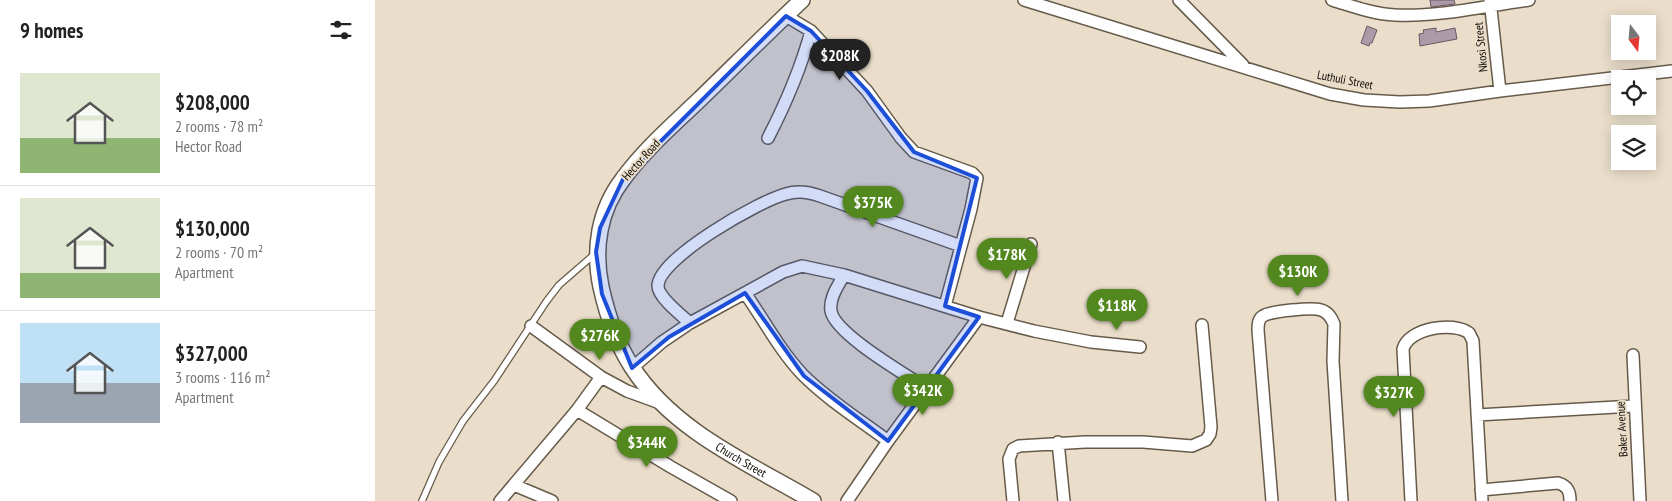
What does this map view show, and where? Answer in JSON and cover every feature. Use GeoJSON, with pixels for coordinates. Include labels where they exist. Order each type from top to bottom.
{"type":"FeatureCollection","features":[{"type":"Feature","properties":{"kind":"street","name":"Hector Road"},"geometry":{"type":"LineString","coordinates":[[632,368],[623,353],[607,310],[599,277],[597,252],[600,228],[615,192],[623,179],[676,122],[802,0]]}},
{"type":"Feature","properties":{"kind":"street","name":"Luthuli Street"},"geometry":{"type":"LineString","coordinates":[[1024,0],[1244,66],[1330,94],[1365,100],[1429,101],[1672,71]]}},
{"type":"Feature","properties":{"kind":"street"},"geometry":{"type":"LineString","coordinates":[[1179,0],[1244,66]]}},
{"type":"Feature","properties":{"kind":"street"},"geometry":{"type":"LineString","coordinates":[[1332,0],[1363,10],[1422,15],[1491,3],[1529,0]]}},
{"type":"Feature","properties":{"kind":"street","name":"Nkosi Street"},"geometry":{"type":"LineString","coordinates":[[1491,3],[1500,91]]}},
{"type":"Feature","properties":{"kind":"street"},"geometry":{"type":"LineString","coordinates":[[786,16],[811,31],[867,91],[907,146],[914,152],[975,175],[977,181],[945,306]]}},
{"type":"Feature","properties":{"kind":"street"},"geometry":{"type":"LineString","coordinates":[[768,138],[786,103],[811,31]]}},
{"type":"Feature","properties":{"kind":"street"},"geometry":{"type":"LineString","coordinates":[[690,323],[660,293],[659,283],[663,275],[683,253],[703,238],[755,208],[785,194],[801,192],[820,196],[961,246]]}},
{"type":"Feature","properties":{"kind":"street"},"geometry":{"type":"LineString","coordinates":[[1007,323],[1031,244]]}},
{"type":"Feature","properties":{"kind":"street"},"geometry":{"type":"LineString","coordinates":[[632,368],[652,349],[690,323],[783,272],[798,266],[807,266],[844,275],[979,317],[1069,338],[1140,347]]}},
{"type":"Feature","properties":{"kind":"street"},"geometry":{"type":"LineString","coordinates":[[844,275],[832,301],[832,312],[835,321],[849,336],[926,388]]}},
{"type":"Feature","properties":{"kind":"street"},"geometry":{"type":"LineString","coordinates":[[745,293],[804,376],[820,390],[889,440]]}},
{"type":"Feature","properties":{"kind":"street"},"geometry":{"type":"LineString","coordinates":[[1273,501],[1258,330],[1259,321],[1269,313],[1311,309],[1326,313],[1332,318],[1334,324],[1333,361],[1342,501]]}},
{"type":"Feature","properties":{"kind":"street"},"geometry":{"type":"LineString","coordinates":[[847,501],[926,388],[979,317]]}},
{"type":"Feature","properties":{"kind":"street"},"geometry":{"type":"LineString","coordinates":[[1013,501],[1009,459],[1013,449],[1023,445],[1058,442],[1143,442],[1192,446],[1206,440],[1210,434],[1211,427],[1202,325]]}},
{"type":"Feature","properties":{"kind":"street"},"geometry":{"type":"LineString","coordinates":[[531,326],[601,377],[627,391],[665,404]]}},
{"type":"Feature","properties":{"kind":"street"},"geometry":{"type":"LineString","coordinates":[[1411,501],[1404,345],[1419,332],[1456,327],[1469,332],[1473,341],[1481,495],[1554,483],[1566,486],[1571,501]]}},
{"type":"Feature","properties":{"kind":"street","name":"Baker Avenue"},"geometry":{"type":"LineString","coordinates":[[1633,355],[1640,501]]}},
{"type":"Feature","properties":{"kind":"street","name":"Church Street"},"geometry":{"type":"LineString","coordinates":[[632,368],[649,390],[688,425],[813,501]]}},
{"type":"Feature","properties":{"kind":"street"},"geometry":{"type":"LineString","coordinates":[[500,501],[577,410],[601,377]]}},
{"type":"Feature","properties":{"kind":"street"},"geometry":{"type":"LineString","coordinates":[[1477,415],[1634,406]]}},
{"type":"Feature","properties":{"kind":"street"},"geometry":{"type":"LineString","coordinates":[[577,410],[731,501]]}},
{"type":"Feature","properties":{"kind":"street"},"geometry":{"type":"LineString","coordinates":[[1058,442],[1064,501]]}},
{"type":"Feature","properties":{"kind":"street"},"geometry":{"type":"LineString","coordinates":[[514,485],[552,501]]}},
{"type":"Feature","properties":{"kind":"lane"},"geometry":{"type":"LineString","coordinates":[[422,501],[439,462],[463,421],[494,381],[546,302],[559,285],[597,252]]}},
{"type":"Feature","properties":{"kind":"highlighted area"},"geometry":{"type":"Polygon","coordinates":[[[786,16],[811,31],[867,91],[914,152],[977,178],[945,306],[979,317],[888,441],[804,376],[745,293],[669,337],[632,368],[602,294],[596,252],[600,228],[623,179],[786,16]]]}},
{"type":"Feature","properties":{"kind":"building"},"geometry":{"type":"Polygon","coordinates":[[[1430,0],[1454,0],[1455,4],[1431,7],[1430,0]]]}},
{"type":"Feature","properties":{"kind":"building"},"geometry":{"type":"Polygon","coordinates":[[[1367,26],[1377,30],[1369,46],[1361,43],[1367,26]]]}},
{"type":"Feature","properties":{"kind":"building"},"geometry":{"type":"Polygon","coordinates":[[[1436,28],[1436,32],[1455,28],[1457,39],[1420,46],[1419,34],[1424,33],[1423,30],[1436,28]]]}}]}
